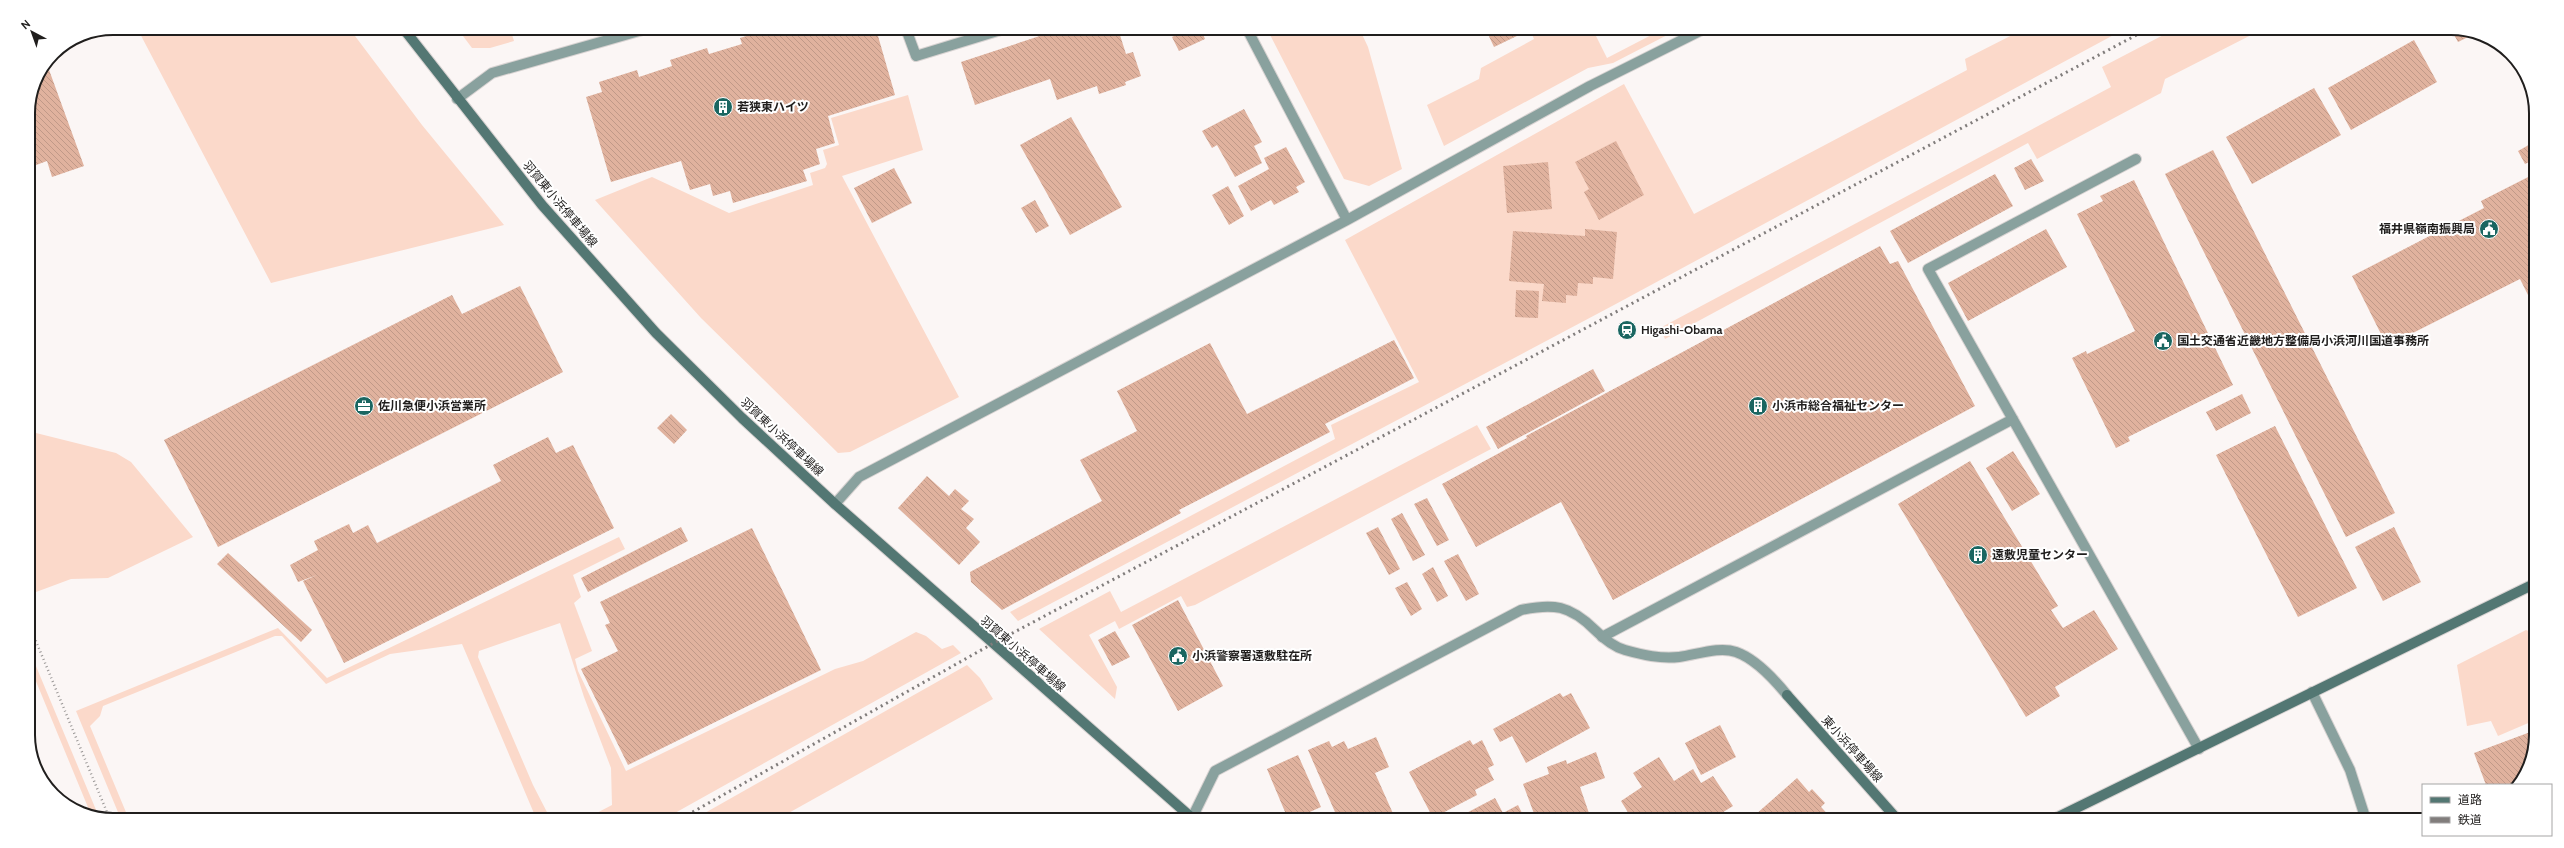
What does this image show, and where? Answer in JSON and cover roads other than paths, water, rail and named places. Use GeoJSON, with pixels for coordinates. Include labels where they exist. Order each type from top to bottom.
{"type":"FeatureCollection","features":[{"type":"Feature","properties":{"kind":"main road","name":"羽賀東小浜停車場線"},"geometry":{"type":"LineString","coordinates":[[408,35],[457,99],[542,205],[656,333],[742,418],[835,504],[1186,813]]}},
{"type":"Feature","properties":{"kind":"main road"},"geometry":{"type":"LineString","coordinates":[[2068,813],[2529,586]]}},
{"type":"Feature","properties":{"kind":"main road","name":"東小浜停車場線"},"geometry":{"type":"LineString","coordinates":[[1787,695],[1892,813]]}},
{"type":"Feature","properties":{"kind":"street"},"geometry":{"type":"LineString","coordinates":[[457,99],[492,73],[625,35]]}},
{"type":"Feature","properties":{"kind":"street"},"geometry":{"type":"LineString","coordinates":[[908,35],[916,56],[984,35]]}},
{"type":"Feature","properties":{"kind":"street"},"geometry":{"type":"LineString","coordinates":[[1250,35],[1347,220]]}},
{"type":"Feature","properties":{"kind":"street"},"geometry":{"type":"LineString","coordinates":[[835,504],[859,477],[1347,220],[1590,86],[1692,35]]}},
{"type":"Feature","properties":{"kind":"street"},"geometry":{"type":"LineString","coordinates":[[2136,159],[1928,269],[2199,749]]}},
{"type":"Feature","properties":{"kind":"street"},"geometry":{"type":"LineString","coordinates":[[1602,637],[2013,419]]}},
{"type":"Feature","properties":{"kind":"street"},"geometry":{"type":"LineString","coordinates":[[1194,813],[1215,771],[1521,610],[1546,605],[1570,611],[1585,620],[1602,637],[1622,649],[1647,656],[1678,657],[1712,651],[1735,652],[1754,664],[1776,682],[1787,695]]}},
{"type":"Feature","properties":{"kind":"street"},"geometry":{"type":"LineString","coordinates":[[2312,692],[2350,770],[2364,813]]}},
{"type":"Feature","properties":{"kind":"railway"},"geometry":{"type":"LineString","coordinates":[[691,813],[992,644],[2136,35]]}},
{"type":"Feature","properties":{"kind":"place","name":"若狭東ハイツ"},"geometry":{"type":"Point","coordinates":[723,107]}},
{"type":"Feature","properties":{"kind":"place","name":"福井県嶺南振興局"},"geometry":{"type":"Point","coordinates":[2489,229]}},
{"type":"Feature","properties":{"kind":"place","name":"Higashi-Obama"},"geometry":{"type":"Point","coordinates":[1627,330]}},
{"type":"Feature","properties":{"kind":"place","name":"国土交通省近畿地方整備局小浜河川国道事務所"},"geometry":{"type":"Point","coordinates":[2163,341]}},
{"type":"Feature","properties":{"kind":"place","name":"佐川急便小浜営業所"},"geometry":{"type":"Point","coordinates":[364,406]}},
{"type":"Feature","properties":{"kind":"place","name":"小浜市総合福祉センター"},"geometry":{"type":"Point","coordinates":[1758,406]}},
{"type":"Feature","properties":{"kind":"place","name":"遠敷児童センター"},"geometry":{"type":"Point","coordinates":[1978,555]}},
{"type":"Feature","properties":{"kind":"place","name":"小浜警察署遠敷駐在所"},"geometry":{"type":"Point","coordinates":[1178,656]}}]}
